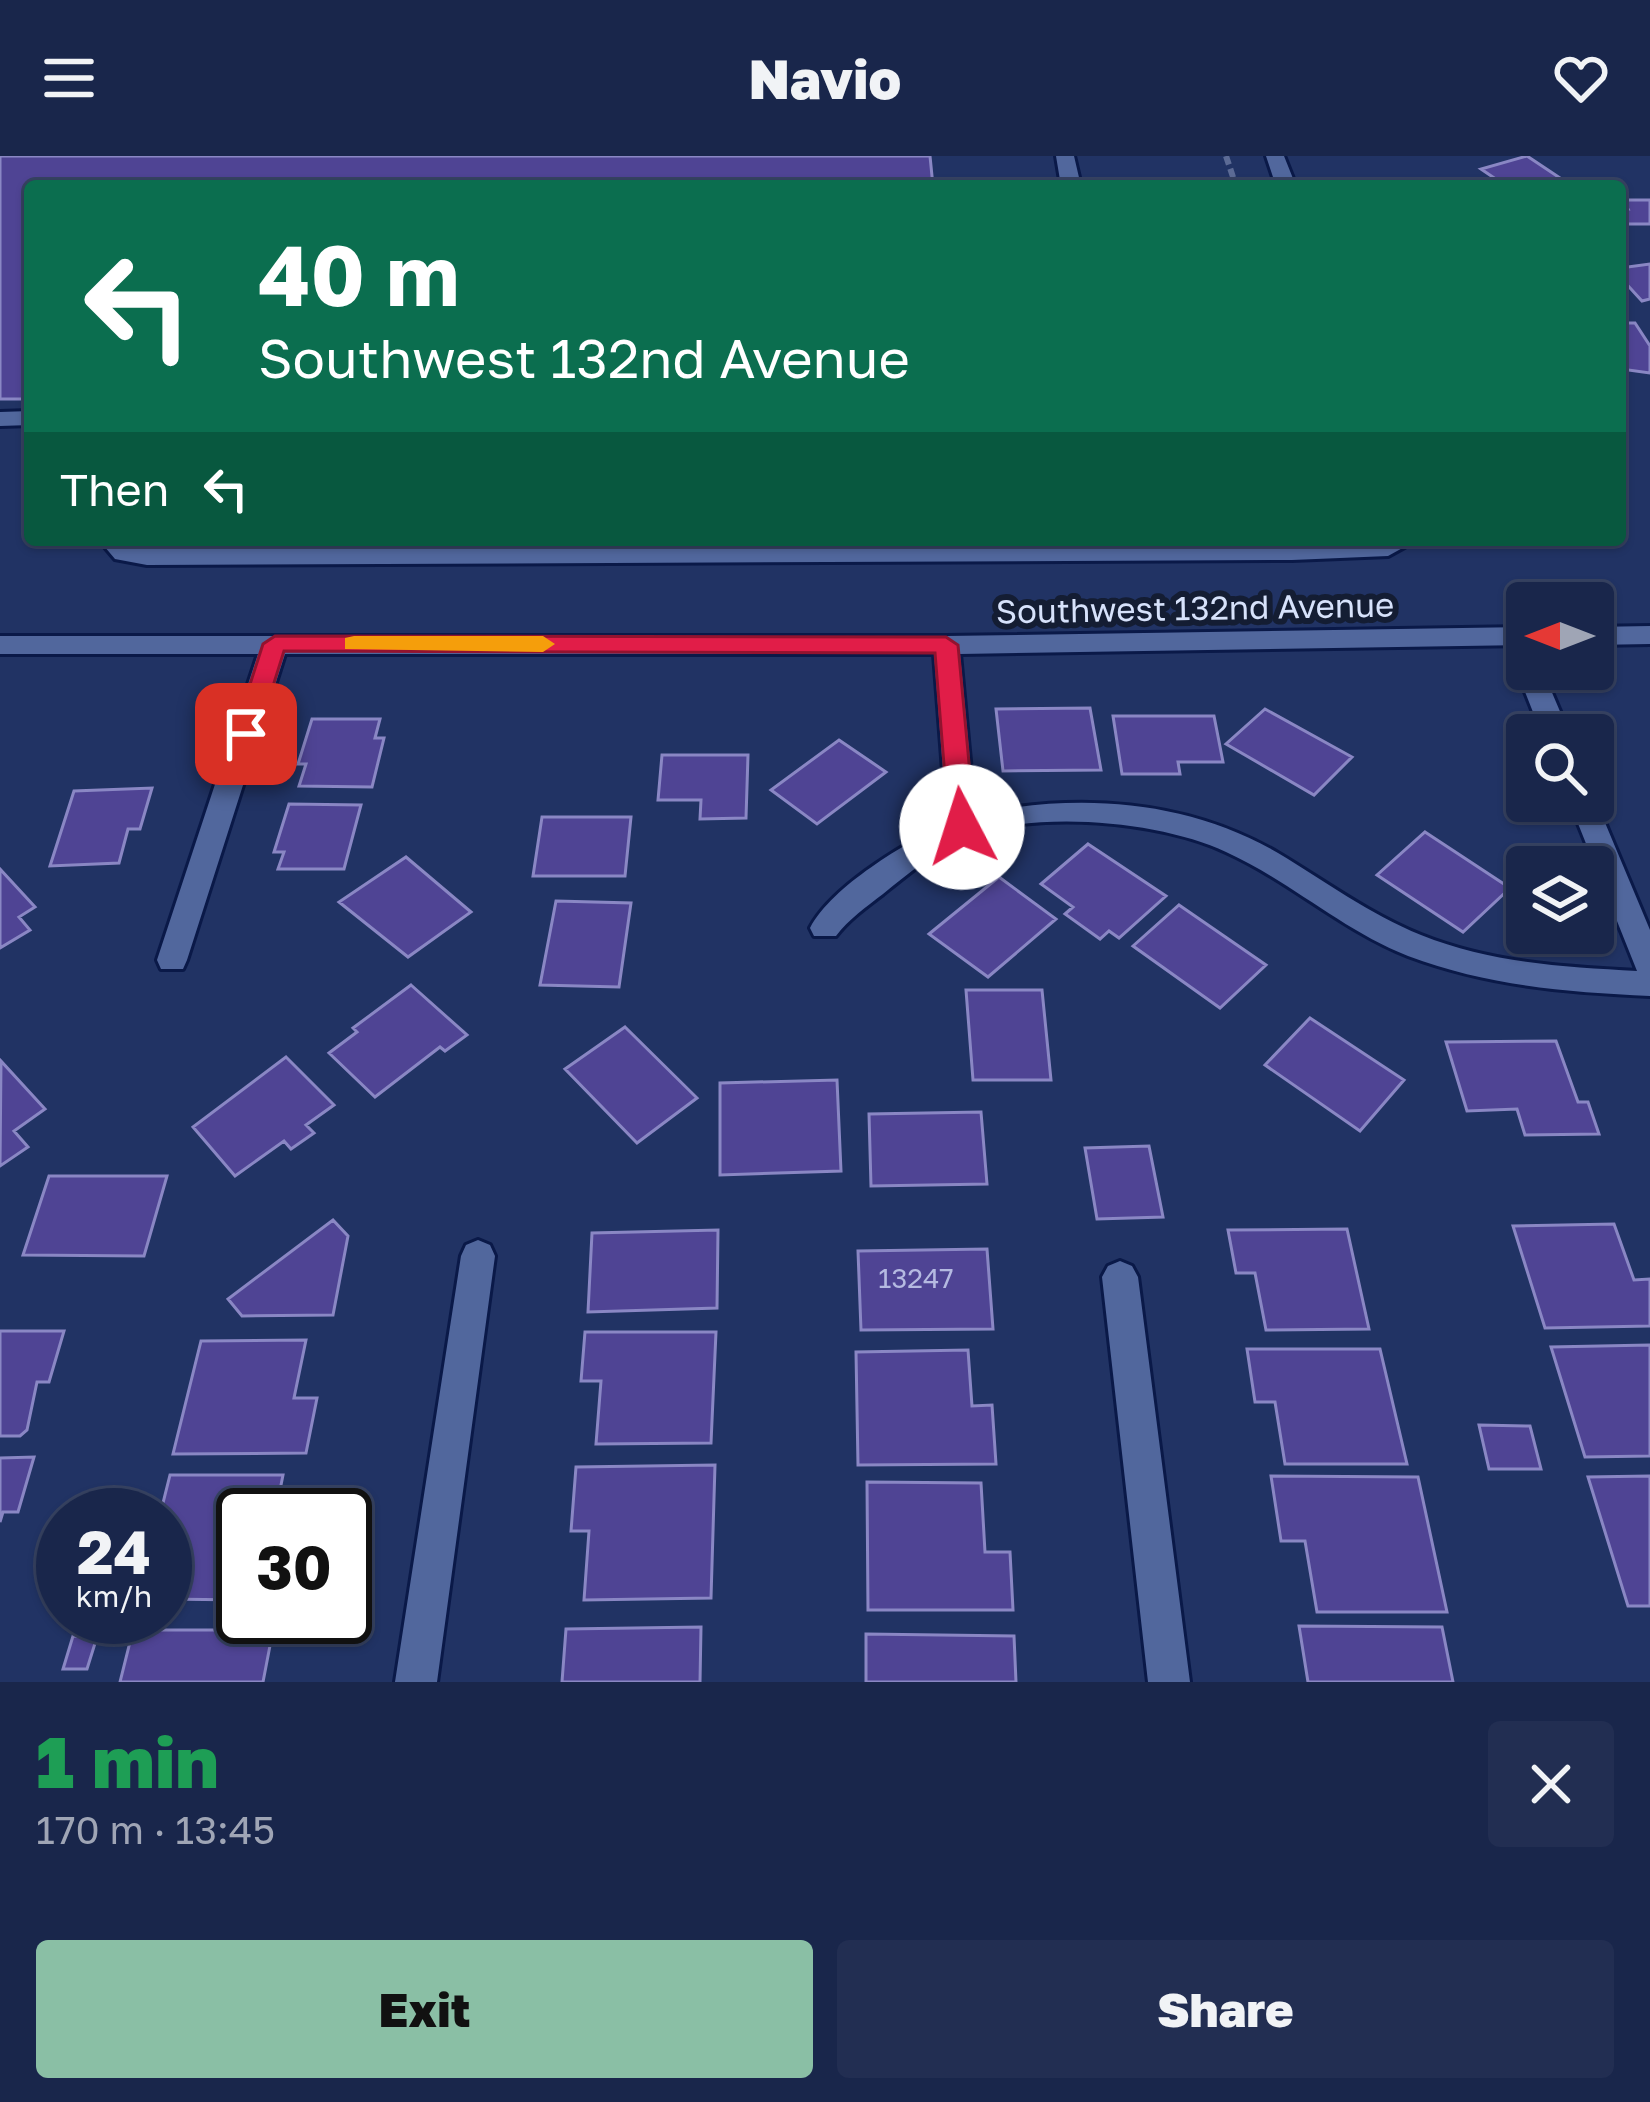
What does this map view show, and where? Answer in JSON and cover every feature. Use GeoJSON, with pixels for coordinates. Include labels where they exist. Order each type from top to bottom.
{"type":"FeatureCollection","features":[{"type":"Feature","properties":{"kind":"street"},"geometry":{"type":"LineString","coordinates":[[117,546],[124,553],[147,557],[1272,552],[1392,546]]}},
{"type":"Feature","properties":{"kind":"street"},"geometry":{"type":"LineString","coordinates":[[1614,635],[1650,635]]}},
{"type":"Feature","properties":{"kind":"street","name":"Southwest 132nd Avenue"},"geometry":{"type":"LineString","coordinates":[[0,645],[946,645],[1506,636]]}},
{"type":"Feature","properties":{"kind":"street"},"geometry":{"type":"LineString","coordinates":[[172,960],[275,644]]}},
{"type":"Feature","properties":{"kind":"street"},"geometry":{"type":"LineString","coordinates":[[946,645],[962,827]]}},
{"type":"Feature","properties":{"kind":"street"},"geometry":{"type":"LineString","coordinates":[[825,928],[915,851],[962,827],[1053,811],[1118,811],[1233,843],[1377,929],[1463,963],[1555,978],[1650,984]]}},
{"type":"Feature","properties":{"kind":"street"},"geometry":{"type":"LineString","coordinates":[[1591,822],[1650,967]]}},
{"type":"Feature","properties":{"kind":"street"},"geometry":{"type":"LineString","coordinates":[[416,1682],[478,1256]]}},
{"type":"Feature","properties":{"kind":"street"},"geometry":{"type":"LineString","coordinates":[[1120,1277],[1169,1682]]}},
{"type":"Feature","properties":{"kind":"building"},"geometry":{"type":"Polygon","coordinates":[[[0,156],[930,156],[932,180],[24,180],[24,399],[0,399],[0,156]]]}},
{"type":"Feature","properties":{"kind":"building"},"geometry":{"type":"Polygon","coordinates":[[[1527,156],[1563,180],[1497,180],[1481,169],[1527,156]]]}},
{"type":"Feature","properties":{"kind":"building"},"geometry":{"type":"Polygon","coordinates":[[[1626,200],[1650,200],[1650,224],[1626,224],[1626,200]]]}},
{"type":"Feature","properties":{"kind":"building"},"geometry":{"type":"Polygon","coordinates":[[[1650,264],[1650,299],[1642,301],[1626,284],[1626,267],[1650,264]]]}},
{"type":"Feature","properties":{"kind":"building"},"geometry":{"type":"Polygon","coordinates":[[[1626,323],[1635,323],[1650,346],[1650,373],[1626,370],[1626,323]]]}},
{"type":"Feature","properties":{"kind":"building"},"geometry":{"type":"Polygon","coordinates":[[[1090,708],[1101,770],[1003,771],[996,709],[1090,708]]]}},
{"type":"Feature","properties":{"kind":"building"},"geometry":{"type":"Polygon","coordinates":[[[1265,709],[1352,757],[1314,795],[1226,744],[1265,709]]]}},
{"type":"Feature","properties":{"kind":"building"},"geometry":{"type":"Polygon","coordinates":[[[1113,716],[1214,716],[1223,762],[1178,762],[1180,774],[1122,774],[1113,716]]]}},
{"type":"Feature","properties":{"kind":"building"},"geometry":{"type":"Polygon","coordinates":[[[312,719],[380,719],[375,738],[384,738],[372,787],[299,786],[306,764],[298,764],[312,719]]]}},
{"type":"Feature","properties":{"kind":"building"},"geometry":{"type":"Polygon","coordinates":[[[839,740],[886,772],[817,824],[771,790],[839,740]]]}},
{"type":"Feature","properties":{"kind":"building"},"geometry":{"type":"Polygon","coordinates":[[[662,755],[748,755],[746,818],[700,819],[701,800],[658,800],[662,755]]]}},
{"type":"Feature","properties":{"kind":"building"},"geometry":{"type":"Polygon","coordinates":[[[152,788],[140,829],[128,829],[119,863],[50,866],[74,791],[152,788]]]}},
{"type":"Feature","properties":{"kind":"building"},"geometry":{"type":"Polygon","coordinates":[[[289,804],[361,805],[344,869],[278,869],[284,852],[274,852],[289,804]]]}},
{"type":"Feature","properties":{"kind":"building"},"geometry":{"type":"Polygon","coordinates":[[[542,817],[631,817],[625,876],[533,876],[542,817]]]}},
{"type":"Feature","properties":{"kind":"building"},"geometry":{"type":"Polygon","coordinates":[[[1425,832],[1506,885],[1506,892],[1463,932],[1377,875],[1425,832]]]}},
{"type":"Feature","properties":{"kind":"building"},"geometry":{"type":"Polygon","coordinates":[[[1088,844],[1166,896],[1119,938],[1109,931],[1100,939],[1065,914],[1073,907],[1041,884],[1088,844]]]}},
{"type":"Feature","properties":{"kind":"building"},"geometry":{"type":"Polygon","coordinates":[[[406,857],[471,912],[408,957],[339,902],[406,857]]]}},
{"type":"Feature","properties":{"kind":"building"},"geometry":{"type":"Polygon","coordinates":[[[0,869],[35,907],[19,917],[30,930],[0,948],[0,869]]]}},
{"type":"Feature","properties":{"kind":"building"},"geometry":{"type":"Polygon","coordinates":[[[999,877],[1056,919],[988,977],[929,934],[999,877]]]}},
{"type":"Feature","properties":{"kind":"building"},"geometry":{"type":"Polygon","coordinates":[[[556,901],[631,903],[619,987],[540,985],[556,901]]]}},
{"type":"Feature","properties":{"kind":"building"},"geometry":{"type":"Polygon","coordinates":[[[1179,905],[1266,965],[1220,1008],[1133,946],[1179,905]]]}},
{"type":"Feature","properties":{"kind":"building"},"geometry":{"type":"Polygon","coordinates":[[[411,985],[467,1035],[445,1051],[440,1047],[375,1097],[329,1053],[357,1032],[353,1028],[411,985]]]}},
{"type":"Feature","properties":{"kind":"building"},"geometry":{"type":"Polygon","coordinates":[[[966,990],[1042,990],[1051,1080],[973,1080],[966,990]]]}},
{"type":"Feature","properties":{"kind":"building"},"geometry":{"type":"Polygon","coordinates":[[[1310,1018],[1404,1080],[1360,1131],[1265,1065],[1310,1018]]]}},
{"type":"Feature","properties":{"kind":"building"},"geometry":{"type":"Polygon","coordinates":[[[625,1027],[697,1098],[637,1143],[565,1069],[625,1027]]]}},
{"type":"Feature","properties":{"kind":"building"},"geometry":{"type":"Polygon","coordinates":[[[1556,1041],[1578,1102],[1588,1102],[1599,1134],[1525,1135],[1517,1109],[1467,1111],[1446,1042],[1556,1041]]]}},
{"type":"Feature","properties":{"kind":"building"},"geometry":{"type":"Polygon","coordinates":[[[286,1057],[334,1105],[306,1125],[314,1133],[291,1149],[284,1141],[235,1176],[193,1127],[286,1057]]]}},
{"type":"Feature","properties":{"kind":"building"},"geometry":{"type":"Polygon","coordinates":[[[1,1061],[45,1109],[14,1131],[28,1147],[0,1166],[1,1061]]]}},
{"type":"Feature","properties":{"kind":"building"},"geometry":{"type":"Polygon","coordinates":[[[837,1080],[841,1171],[720,1175],[720,1083],[837,1080]]]}},
{"type":"Feature","properties":{"kind":"building"},"geometry":{"type":"Polygon","coordinates":[[[981,1112],[987,1184],[871,1186],[869,1114],[981,1112]]]}},
{"type":"Feature","properties":{"kind":"building"},"geometry":{"type":"Polygon","coordinates":[[[1149,1146],[1163,1217],[1097,1219],[1085,1148],[1149,1146]]]}},
{"type":"Feature","properties":{"kind":"building"},"geometry":{"type":"Polygon","coordinates":[[[49,1176],[167,1176],[144,1256],[23,1255],[49,1176]]]}},
{"type":"Feature","properties":{"kind":"building"},"geometry":{"type":"Polygon","coordinates":[[[333,1220],[348,1236],[333,1315],[242,1316],[228,1299],[333,1220]]]}},
{"type":"Feature","properties":{"kind":"building"},"geometry":{"type":"Polygon","coordinates":[[[1614,1224],[1634,1280],[1650,1279],[1650,1326],[1545,1328],[1513,1226],[1614,1224]]]}},
{"type":"Feature","properties":{"kind":"building"},"geometry":{"type":"Polygon","coordinates":[[[1347,1229],[1369,1329],[1266,1330],[1255,1273],[1236,1273],[1228,1230],[1347,1229]]]}},
{"type":"Feature","properties":{"kind":"building"},"geometry":{"type":"Polygon","coordinates":[[[718,1230],[717,1308],[588,1312],[592,1233],[718,1230]]]}},
{"type":"Feature","properties":{"kind":"building"},"geometry":{"type":"Polygon","coordinates":[[[987,1249],[993,1329],[861,1330],[858,1251],[987,1249]]]}},
{"type":"Feature","properties":{"kind":"building"},"geometry":{"type":"Polygon","coordinates":[[[0,1331],[64,1331],[49,1382],[37,1382],[27,1430],[20,1436],[0,1436],[0,1331]]]}},
{"type":"Feature","properties":{"kind":"building"},"geometry":{"type":"Polygon","coordinates":[[[585,1332],[716,1332],[711,1443],[596,1444],[601,1381],[581,1381],[585,1332]]]}},
{"type":"Feature","properties":{"kind":"building"},"geometry":{"type":"Polygon","coordinates":[[[306,1340],[294,1398],[317,1398],[306,1453],[173,1454],[201,1341],[306,1340]]]}},
{"type":"Feature","properties":{"kind":"building"},"geometry":{"type":"Polygon","coordinates":[[[1650,1345],[1650,1456],[1585,1457],[1551,1347],[1650,1345]]]}},
{"type":"Feature","properties":{"kind":"building"},"geometry":{"type":"Polygon","coordinates":[[[1247,1349],[1380,1349],[1407,1464],[1285,1464],[1275,1402],[1255,1402],[1247,1349]]]}},
{"type":"Feature","properties":{"kind":"building"},"geometry":{"type":"Polygon","coordinates":[[[968,1350],[972,1406],[992,1405],[996,1464],[858,1465],[856,1352],[968,1350]]]}},
{"type":"Feature","properties":{"kind":"building"},"geometry":{"type":"Polygon","coordinates":[[[1479,1425],[1530,1426],[1541,1469],[1489,1469],[1479,1425]]]}},
{"type":"Feature","properties":{"kind":"building"},"geometry":{"type":"Polygon","coordinates":[[[34,1457],[18,1512],[3,1512],[0,1522],[0,1458],[34,1457]]]}},
{"type":"Feature","properties":{"kind":"building"},"geometry":{"type":"Polygon","coordinates":[[[715,1465],[711,1598],[584,1600],[589,1531],[571,1531],[576,1467],[715,1465]]]}},
{"type":"Feature","properties":{"kind":"building"},"geometry":{"type":"Polygon","coordinates":[[[170,1475],[283,1475],[280,1488],[216,1488],[216,1600],[192,1599],[192,1488],[167,1488],[170,1475]]]}},
{"type":"Feature","properties":{"kind":"building"},"geometry":{"type":"Polygon","coordinates":[[[1271,1476],[1418,1477],[1447,1612],[1317,1612],[1305,1541],[1281,1541],[1271,1476]]]}},
{"type":"Feature","properties":{"kind":"building"},"geometry":{"type":"Polygon","coordinates":[[[1650,1476],[1650,1606],[1628,1606],[1588,1477],[1650,1476]]]}},
{"type":"Feature","properties":{"kind":"building"},"geometry":{"type":"Polygon","coordinates":[[[867,1482],[981,1483],[985,1552],[1010,1552],[1013,1610],[868,1610],[867,1482]]]}},
{"type":"Feature","properties":{"kind":"building"},"geometry":{"type":"Polygon","coordinates":[[[1299,1626],[1442,1627],[1453,1682],[1308,1682],[1299,1626]]]}},
{"type":"Feature","properties":{"kind":"building"},"geometry":{"type":"Polygon","coordinates":[[[701,1627],[700,1682],[562,1682],[566,1629],[701,1627]]]}},
{"type":"Feature","properties":{"kind":"building"},"geometry":{"type":"Polygon","coordinates":[[[192,1630],[216,1630],[216,1644],[270,1644],[263,1682],[120,1682],[130,1644],[192,1644],[192,1630]]]}},
{"type":"Feature","properties":{"kind":"building"},"geometry":{"type":"Polygon","coordinates":[[[866,1634],[1014,1636],[1016,1682],[866,1682],[866,1634]]]}},
{"type":"Feature","properties":{"kind":"building"},"geometry":{"type":"Polygon","coordinates":[[[71,1644],[95,1644],[87,1669],[63,1669],[71,1644]]]}},
{"type":"Feature","properties":{"kind":"slow traffic"},"geometry":{"type":"LineString","coordinates":[[354,644],[543,644]]}},
{"type":"Feature","properties":{"kind":"route"},"geometry":{"type":"LineString","coordinates":[[246,734],[275,644],[946,645],[962,827]]}}]}
